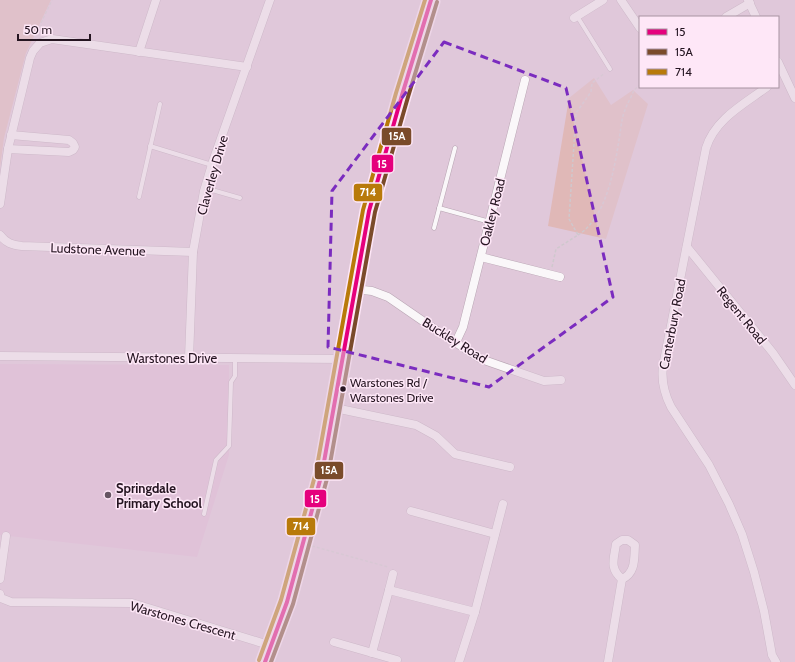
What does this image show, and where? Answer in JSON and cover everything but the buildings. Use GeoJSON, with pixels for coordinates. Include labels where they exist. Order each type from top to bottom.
{"type":"FeatureCollection","features":[{"type":"Feature","properties":{"kind":"street"},"geometry":{"type":"LineString","coordinates":[[139,52],[156,0]]}},
{"type":"Feature","properties":{"kind":"street","name":"Claverley Drive"},"geometry":{"type":"LineString","coordinates":[[190,358],[193,252],[205,188],[270,0]]}},
{"type":"Feature","properties":{"kind":"street"},"geometry":{"type":"LineString","coordinates":[[265,662],[287,602],[322,473],[335,408],[354,289],[369,211],[431,0]]}},
{"type":"Feature","properties":{"kind":"street"},"geometry":{"type":"LineString","coordinates":[[575,17],[603,0]]}},
{"type":"Feature","properties":{"kind":"street"},"geometry":{"type":"LineString","coordinates":[[622,0],[639,27]]}},
{"type":"Feature","properties":{"kind":"street"},"geometry":{"type":"LineString","coordinates":[[727,16],[749,1],[756,16]]}},
{"type":"Feature","properties":{"kind":"street"},"geometry":{"type":"LineString","coordinates":[[0,204],[8,149],[30,58],[33,51],[40,43],[52,39],[247,68]]}},
{"type":"Feature","properties":{"kind":"street"},"geometry":{"type":"LineString","coordinates":[[779,67],[781,77],[795,97]]}},
{"type":"Feature","properties":{"kind":"street","name":"Oakley Road"},"geometry":{"type":"LineString","coordinates":[[456,342],[463,327],[525,80]]}},
{"type":"Feature","properties":{"kind":"street","name":"Canterbury Road"},"geometry":{"type":"LineString","coordinates":[[767,88],[723,119],[709,138],[662,366],[663,385],[671,407],[716,478],[742,534],[764,611],[772,655],[776,662]]}},
{"type":"Feature","properties":{"kind":"street"},"geometry":{"type":"LineString","coordinates":[[8,149],[69,152],[75,147],[73,143],[68,140],[11,135]]}},
{"type":"Feature","properties":{"kind":"street","name":"Ludstone Avenue"},"geometry":{"type":"LineString","coordinates":[[2,238],[11,245],[22,246],[193,252]]}},
{"type":"Feature","properties":{"kind":"street","name":"Regent Road"},"geometry":{"type":"LineString","coordinates":[[686,247],[773,352],[795,385]]}},
{"type":"Feature","properties":{"kind":"street"},"geometry":{"type":"LineString","coordinates":[[481,257],[560,277]]}},
{"type":"Feature","properties":{"kind":"street","name":"Buckley Road"},"geometry":{"type":"LineString","coordinates":[[354,289],[372,291],[388,297],[480,359],[544,381],[561,380]]}},
{"type":"Feature","properties":{"kind":"street","name":"Warstones Drive"},"geometry":{"type":"LineString","coordinates":[[0,356],[343,359]]}},
{"type":"Feature","properties":{"kind":"street"},"geometry":{"type":"LineString","coordinates":[[335,408],[416,425],[436,436],[455,454],[510,467]]}},
{"type":"Feature","properties":{"kind":"street"},"geometry":{"type":"LineString","coordinates":[[459,662],[475,612],[503,504]]}},
{"type":"Feature","properties":{"kind":"street"},"geometry":{"type":"LineString","coordinates":[[411,511],[495,534]]}},
{"type":"Feature","properties":{"kind":"street"},"geometry":{"type":"LineString","coordinates":[[0,579],[6,536]]}},
{"type":"Feature","properties":{"kind":"street"},"geometry":{"type":"LineString","coordinates":[[372,653],[393,574]]}},
{"type":"Feature","properties":{"kind":"street"},"geometry":{"type":"LineString","coordinates":[[608,662],[622,579]]}},
{"type":"Feature","properties":{"kind":"street"},"geometry":{"type":"LineString","coordinates":[[388,590],[475,612]]}},
{"type":"Feature","properties":{"kind":"street","name":"Warstones Crescent"},"geometry":{"type":"LineString","coordinates":[[0,597],[11,602],[132,603],[272,646]]}},
{"type":"Feature","properties":{"kind":"street"},"geometry":{"type":"LineString","coordinates":[[334,642],[397,660]]}},
{"type":"Feature","properties":{"kind":"lane"},"geometry":{"type":"LineString","coordinates":[[575,17],[610,69]]}},
{"type":"Feature","properties":{"kind":"lane"},"geometry":{"type":"LineString","coordinates":[[139,196],[160,104]]}},
{"type":"Feature","properties":{"kind":"lane"},"geometry":{"type":"LineString","coordinates":[[150,146],[212,165]]}},
{"type":"Feature","properties":{"kind":"lane"},"geometry":{"type":"LineString","coordinates":[[434,228],[455,148]]}},
{"type":"Feature","properties":{"kind":"lane"},"geometry":{"type":"LineString","coordinates":[[205,188],[240,198]]}},
{"type":"Feature","properties":{"kind":"lane"},"geometry":{"type":"LineString","coordinates":[[439,208],[490,222]]}},
{"type":"Feature","properties":{"kind":"lane"},"geometry":{"type":"LineString","coordinates":[[204,514],[216,460],[229,446],[231,382],[235,376],[235,358]]}},
{"type":"Feature","properties":{"kind":"path"},"geometry":{"type":"LineString","coordinates":[[40,43],[41,23],[52,0]]}},
{"type":"Feature","properties":{"kind":"path"},"geometry":{"type":"LineString","coordinates":[[578,235],[569,219],[576,113],[591,92],[592,83],[610,69]]}},
{"type":"Feature","properties":{"kind":"path"},"geometry":{"type":"LineString","coordinates":[[550,275],[556,249],[587,230],[595,219],[610,186],[617,153],[622,117],[633,90],[639,86]]}},
{"type":"Feature","properties":{"kind":"path"},"geometry":{"type":"LineString","coordinates":[[303,544],[394,568],[393,574]]}},
{"type":"Feature","properties":{"kind":"highlighted area"},"geometry":{"type":"Polygon","coordinates":[[[444,42],[566,88],[613,297],[489,387],[328,347],[332,191],[444,42]]]}},
{"type":"Feature","properties":{"kind":"shaded area"},"geometry":{"type":"Polygon","coordinates":[[[0,0],[51,0],[26,53],[4,138],[0,168],[0,0]]]}},
{"type":"Feature","properties":{"kind":"shaded area"},"geometry":{"type":"Polygon","coordinates":[[[594,78],[611,105],[633,90],[648,104],[606,239],[548,226],[569,98],[594,78]]]}},
{"type":"Feature","properties":{"kind":"shaded area","name":"Springdale Primary School"},"geometry":{"type":"Polygon","coordinates":[[[0,364],[229,365],[229,455],[197,557],[0,535],[0,364]]]}},
{"type":"Feature","properties":{"kind":"transit line","name":"714"},"geometry":{"type":"LineString","coordinates":[[259,660],[281,600],[316,472],[363,210],[396,93],[425,0]]}},
{"type":"Feature","properties":{"kind":"transit line","name":"15"},"geometry":{"type":"LineString","coordinates":[[265,662],[287,602],[322,473],[369,211],[431,0]]}},
{"type":"Feature","properties":{"kind":"transit line","name":"15A"},"geometry":{"type":"LineString","coordinates":[[271,662],[293,604],[328,475],[375,212],[437,2]]}},
{"type":"Feature","properties":{"kind":"place","name":"Warstones Rd / Warstones Drive"},"geometry":{"type":"Point","coordinates":[343,389]}},
{"type":"Feature","properties":{"kind":"place","name":"Springdale Primary School"},"geometry":{"type":"Point","coordinates":[108,495]}}]}
